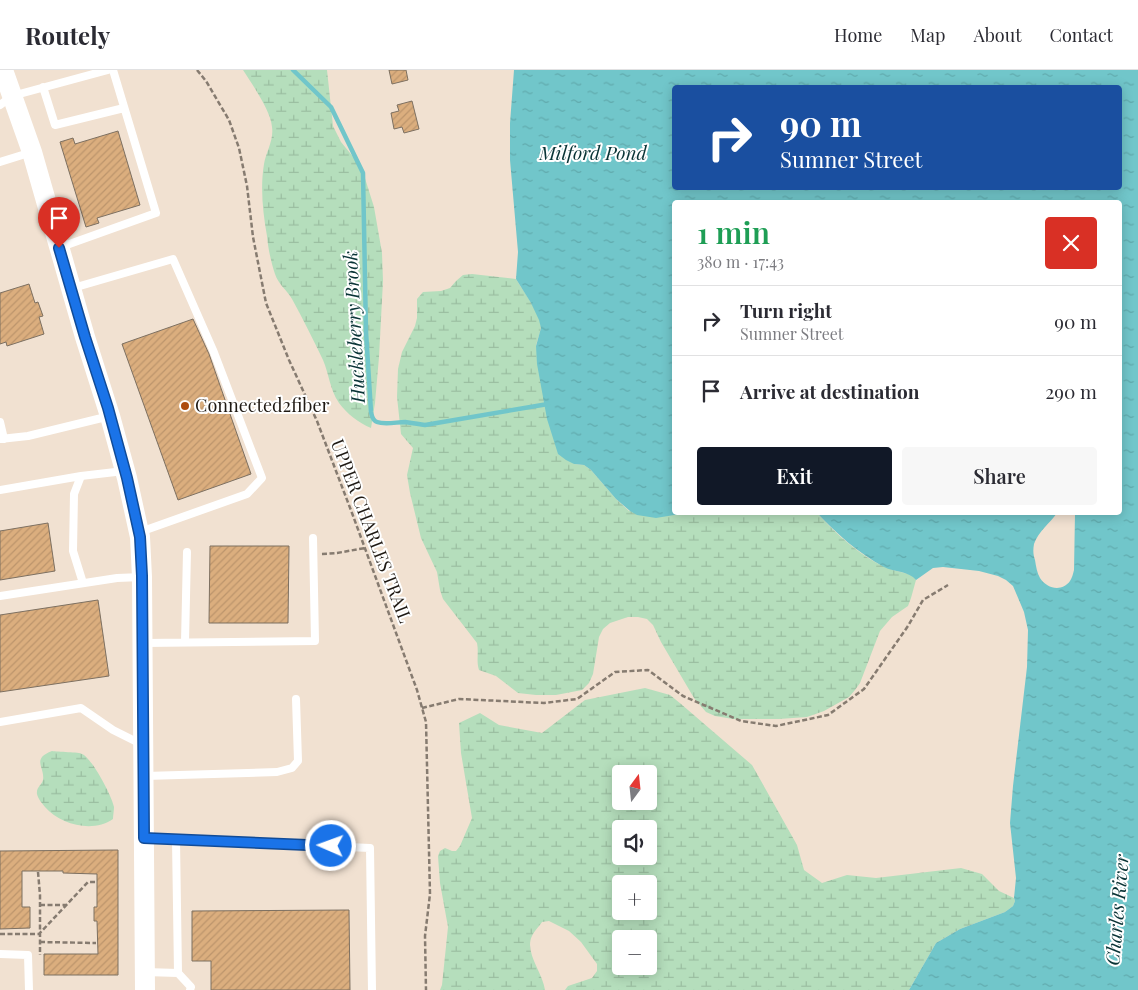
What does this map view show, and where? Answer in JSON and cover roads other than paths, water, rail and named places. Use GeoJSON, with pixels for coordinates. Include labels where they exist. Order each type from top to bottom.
{"type":"FeatureCollection","features":[{"type":"Feature","properties":{"kind":"street"},"geometry":{"type":"LineString","coordinates":[[3,70],[6,100],[32,152],[110,416],[125,470],[139,533],[142,576],[145,981]]}},
{"type":"Feature","properties":{"kind":"lane"},"geometry":{"type":"LineString","coordinates":[[6,100],[43,87],[108,70]]}},
{"type":"Feature","properties":{"kind":"lane"},"geometry":{"type":"LineString","coordinates":[[59,248],[156,213],[113,70]]}},
{"type":"Feature","properties":{"kind":"lane"},"geometry":{"type":"LineString","coordinates":[[43,87],[55,125],[124,108]]}},
{"type":"Feature","properties":{"kind":"lane"},"geometry":{"type":"LineString","coordinates":[[0,162],[32,152]]}},
{"type":"Feature","properties":{"kind":"lane"},"geometry":{"type":"LineString","coordinates":[[71,289],[173,259],[213,350],[262,478],[247,494],[139,533]]}},
{"type":"Feature","properties":{"kind":"lane"},"geometry":{"type":"LineString","coordinates":[[0,422],[2,439],[28,436],[110,416]]}},
{"type":"Feature","properties":{"kind":"lane"},"geometry":{"type":"LineString","coordinates":[[0,490],[125,470]]}},
{"type":"Feature","properties":{"kind":"lane"},"geometry":{"type":"LineString","coordinates":[[82,476],[74,494],[73,551],[83,583]]}},
{"type":"Feature","properties":{"kind":"lane"},"geometry":{"type":"LineString","coordinates":[[142,643],[315,642],[313,538]]}},
{"type":"Feature","properties":{"kind":"lane"},"geometry":{"type":"LineString","coordinates":[[185,642],[187,552]]}},
{"type":"Feature","properties":{"kind":"lane"},"geometry":{"type":"LineString","coordinates":[[0,596],[117,578],[142,576]]}},
{"type":"Feature","properties":{"kind":"lane"},"geometry":{"type":"LineString","coordinates":[[143,776],[277,772],[292,768],[298,761],[296,699]]}},
{"type":"Feature","properties":{"kind":"lane"},"geometry":{"type":"LineString","coordinates":[[0,722],[81,708],[113,730],[143,744]]}},
{"type":"Feature","properties":{"kind":"lane"},"geometry":{"type":"LineString","coordinates":[[144,838],[370,848],[372,990]]}},
{"type":"Feature","properties":{"kind":"lane"},"geometry":{"type":"LineString","coordinates":[[176,840],[178,973],[191,987],[190,990]]}},
{"type":"Feature","properties":{"kind":"lane"},"geometry":{"type":"LineString","coordinates":[[0,954],[28,955],[29,990]]}},
{"type":"Feature","properties":{"kind":"lane"},"geometry":{"type":"LineString","coordinates":[[145,981],[178,973]]}},
{"type":"Feature","properties":{"kind":"water","name":"Milford Pond"},"geometry":{"type":"Polygon","coordinates":[[[514,70],[1138,70],[1138,990],[909,990],[936,943],[960,929],[1005,912],[1013,906],[1015,901],[1016,878],[1010,823],[1027,667],[1028,630],[1024,612],[1013,586],[1006,580],[979,571],[943,567],[933,568],[916,580],[905,573],[888,569],[865,556],[840,536],[819,515],[1055,515],[1034,544],[1038,574],[1043,582],[1055,588],[1063,587],[1071,580],[1074,570],[1075,515],[1122,515],[1122,200],[672,200],[672,515],[674,515],[656,518],[637,515],[630,511],[616,499],[591,470],[584,465],[574,464],[558,454],[547,419],[537,364],[536,346],[541,328],[531,303],[516,279],[518,252],[510,160],[510,123],[514,70]]]}},
{"type":"Feature","properties":{"kind":"waterway","name":"Huckleberry Brook"},"geometry":{"type":"LineString","coordinates":[[293,70],[331,107],[363,173],[366,332],[373,419],[384,423],[405,422],[425,425],[548,404]]}},
{"type":"Feature","properties":{"kind":"place","name":"Connected2fiber"},"geometry":{"type":"Point","coordinates":[185,406]}},
{"type":"Feature","properties":{"kind":"water label","name":"Charles River"},"geometry":{"type":"Point","coordinates":[1117,910]}}]}
